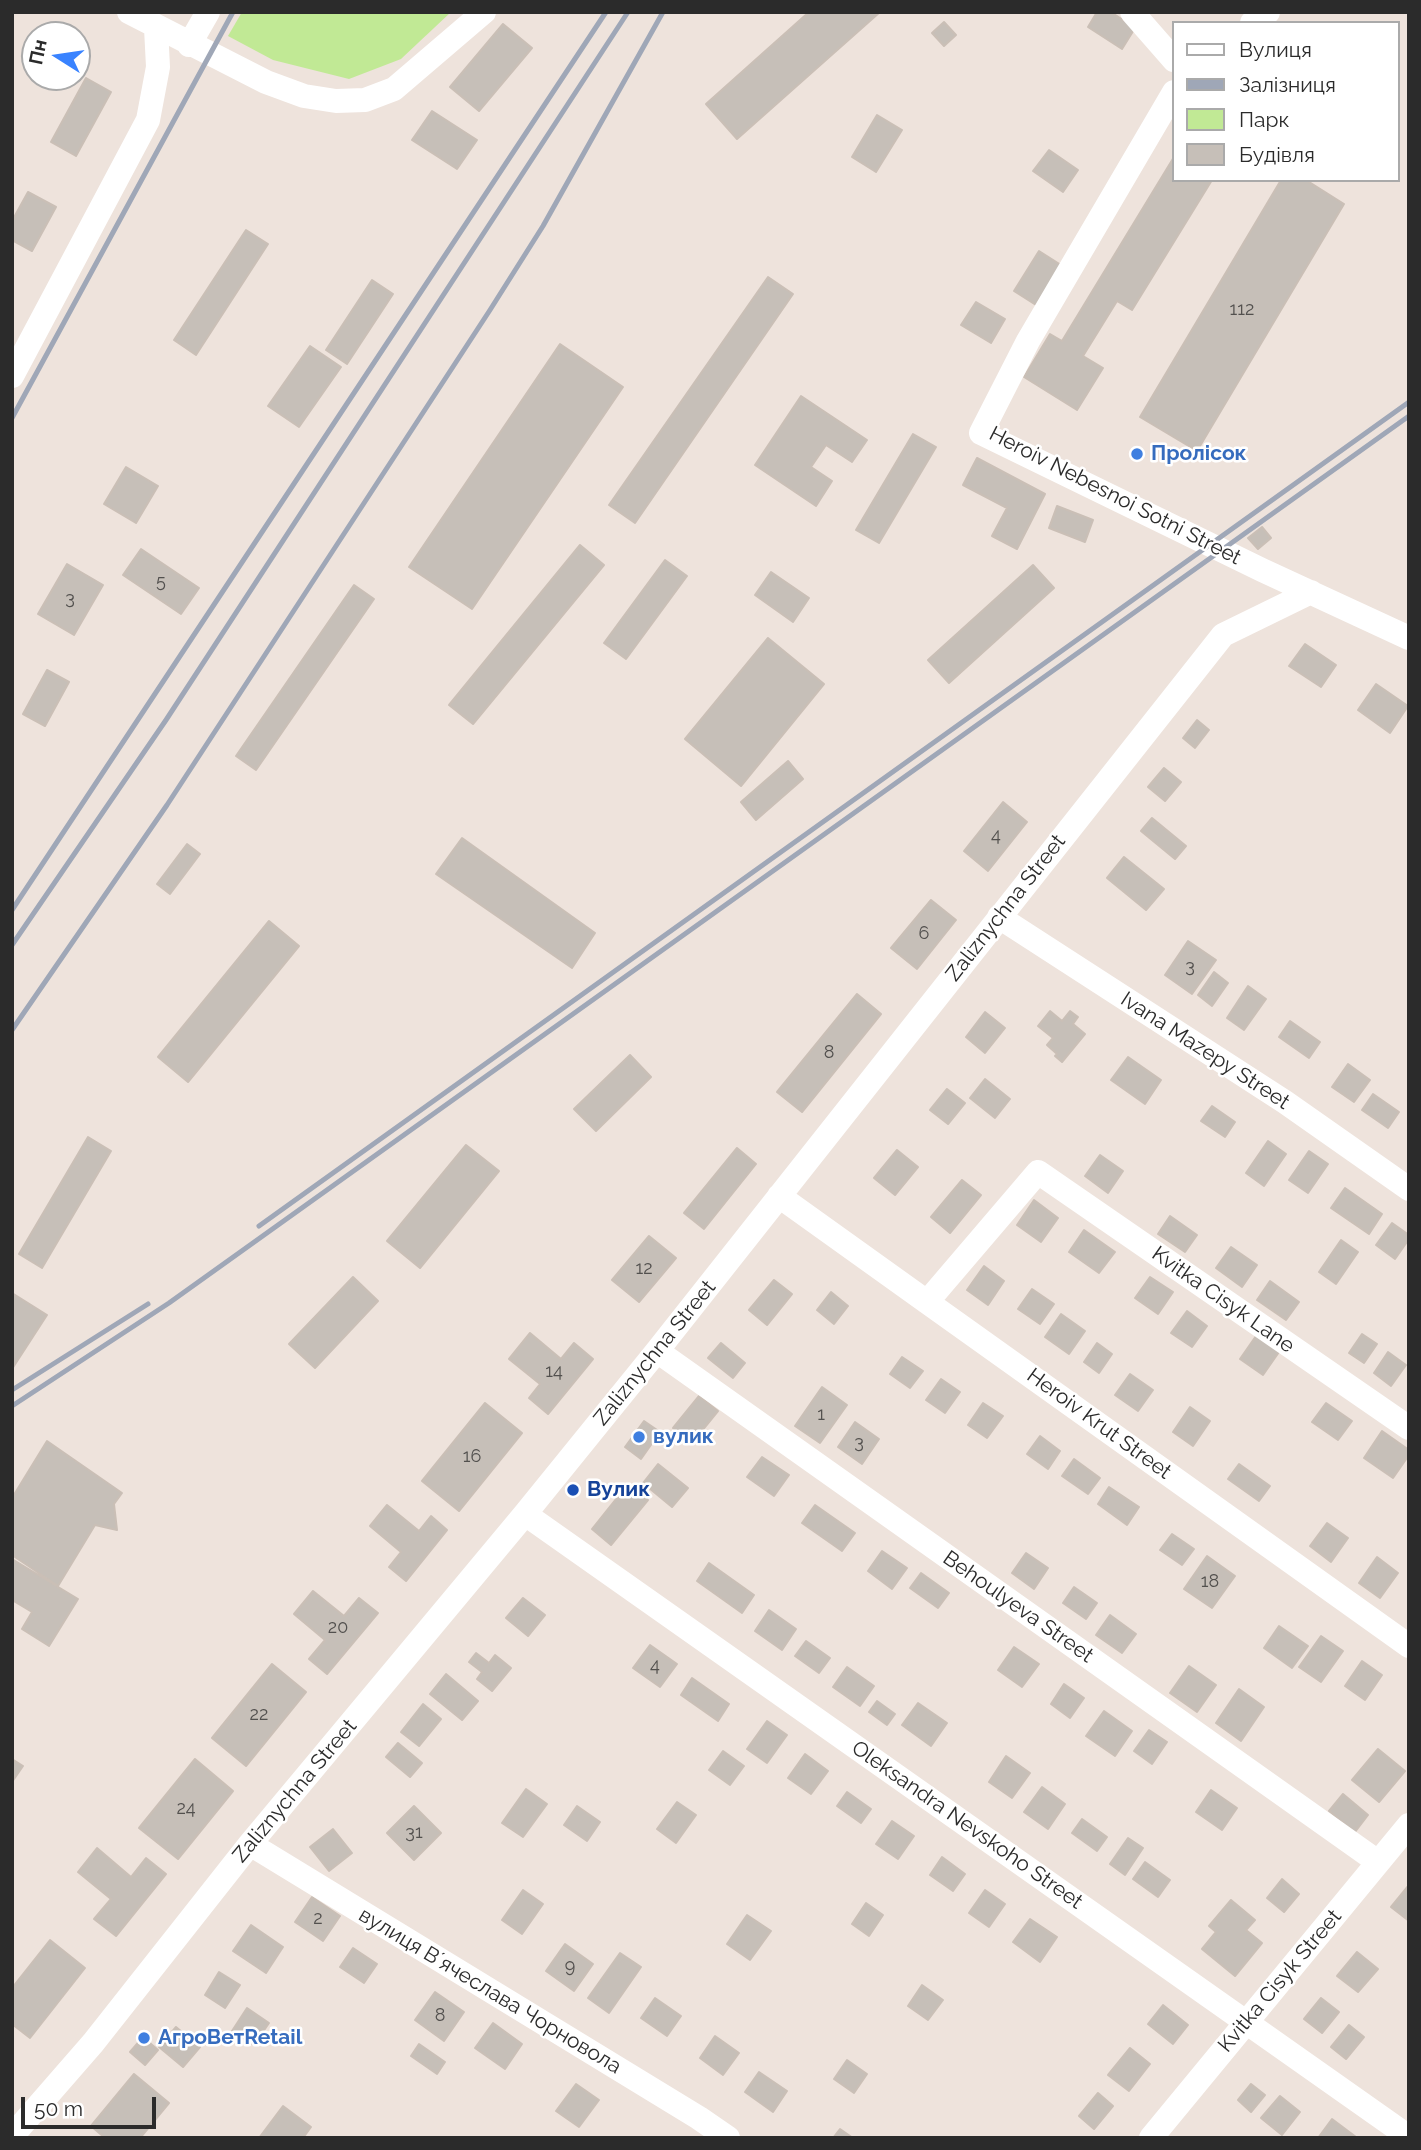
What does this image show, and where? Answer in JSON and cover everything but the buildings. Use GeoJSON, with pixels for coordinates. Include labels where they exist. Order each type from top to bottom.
{"type":"FeatureCollection","features":[{"type":"Feature","properties":{"kind":"street"},"geometry":{"type":"LineString","coordinates":[[129,12],[265,82],[304,96],[336,101],[365,100],[394,89],[484,12]]}},
{"type":"Feature","properties":{"kind":"street"},"geometry":{"type":"LineString","coordinates":[[190,45],[208,12]]}},
{"type":"Feature","properties":{"kind":"street"},"geometry":{"type":"LineString","coordinates":[[1132,12],[1172,58]]}},
{"type":"Feature","properties":{"kind":"street"},"geometry":{"type":"LineString","coordinates":[[12,376],[148,120],[158,67],[156,28]]}},
{"type":"Feature","properties":{"kind":"street","name":"Heroiv Nebesnoi Sotni Street"},"geometry":{"type":"LineString","coordinates":[[1172,95],[1028,341],[981,433],[1409,638]]}},
{"type":"Feature","properties":{"kind":"street","name":"Zaliznychna Street"},"geometry":{"type":"LineString","coordinates":[[12,2136],[93,2043],[250,1844],[657,1351],[1223,635],[1311,592]]}},
{"type":"Feature","properties":{"kind":"street","name":"Ivana Mazepy Street"},"geometry":{"type":"LineString","coordinates":[[999,917],[1285,1102],[1409,1189]]}},
{"type":"Feature","properties":{"kind":"street","name":"Kvitka Cisyk Lane"},"geometry":{"type":"LineString","coordinates":[[927,1302],[1038,1172],[1409,1428]]}},
{"type":"Feature","properties":{"kind":"street","name":"Heroiv Krut Street"},"geometry":{"type":"LineString","coordinates":[[779,1196],[1409,1646]]}},
{"type":"Feature","properties":{"kind":"street","name":"Behoulyeva Street"},"geometry":{"type":"LineString","coordinates":[[657,1351],[1378,1862]]}},
{"type":"Feature","properties":{"kind":"street","name":"Oleksandra Nevskoho Street"},"geometry":{"type":"LineString","coordinates":[[525,1514],[1409,2137]]}},
{"type":"Feature","properties":{"kind":"street","name":"Kvitka Cisyk Street"},"geometry":{"type":"LineString","coordinates":[[1152,2138],[1409,1825]]}},
{"type":"Feature","properties":{"kind":"street","name":"вулиця Вʼячеслава Чорновола"},"geometry":{"type":"LineString","coordinates":[[250,1844],[728,2138]]}},
{"type":"Feature","properties":{"kind":"green space"},"geometry":{"type":"Polygon","coordinates":[[[242,12],[451,12],[401,59],[349,79],[273,60],[228,36],[242,12]]]}},
{"type":"Feature","properties":{"kind":"railway"},"geometry":{"type":"LineString","coordinates":[[12,418],[233,12]]}},
{"type":"Feature","properties":{"kind":"railway"},"geometry":{"type":"LineString","coordinates":[[12,910],[606,12]]}},
{"type":"Feature","properties":{"kind":"railway"},"geometry":{"type":"LineString","coordinates":[[12,945],[166,720],[628,12]]}},
{"type":"Feature","properties":{"kind":"railway"},"geometry":{"type":"LineString","coordinates":[[12,1030],[167,805],[490,310],[543,226],[663,12]]}},
{"type":"Feature","properties":{"kind":"railway"},"geometry":{"type":"LineString","coordinates":[[259,1226],[1409,402]]}},
{"type":"Feature","properties":{"kind":"railway"},"geometry":{"type":"LineString","coordinates":[[12,1406],[169,1303],[1409,416]]}},
{"type":"Feature","properties":{"kind":"railway"},"geometry":{"type":"LineString","coordinates":[[12,1390],[148,1304]]}},
{"type":"Feature","properties":{"kind":"place","name":"Пролісок"},"geometry":{"type":"Point","coordinates":[1137,454]}},
{"type":"Feature","properties":{"kind":"place","name":"вулик"},"geometry":{"type":"Point","coordinates":[639,1437]}},
{"type":"Feature","properties":{"kind":"place","name":"Вулик"},"geometry":{"type":"Point","coordinates":[573,1490]}},
{"type":"Feature","properties":{"kind":"place","name":"АгроВетRetail"},"geometry":{"type":"Point","coordinates":[144,2038]}}]}
